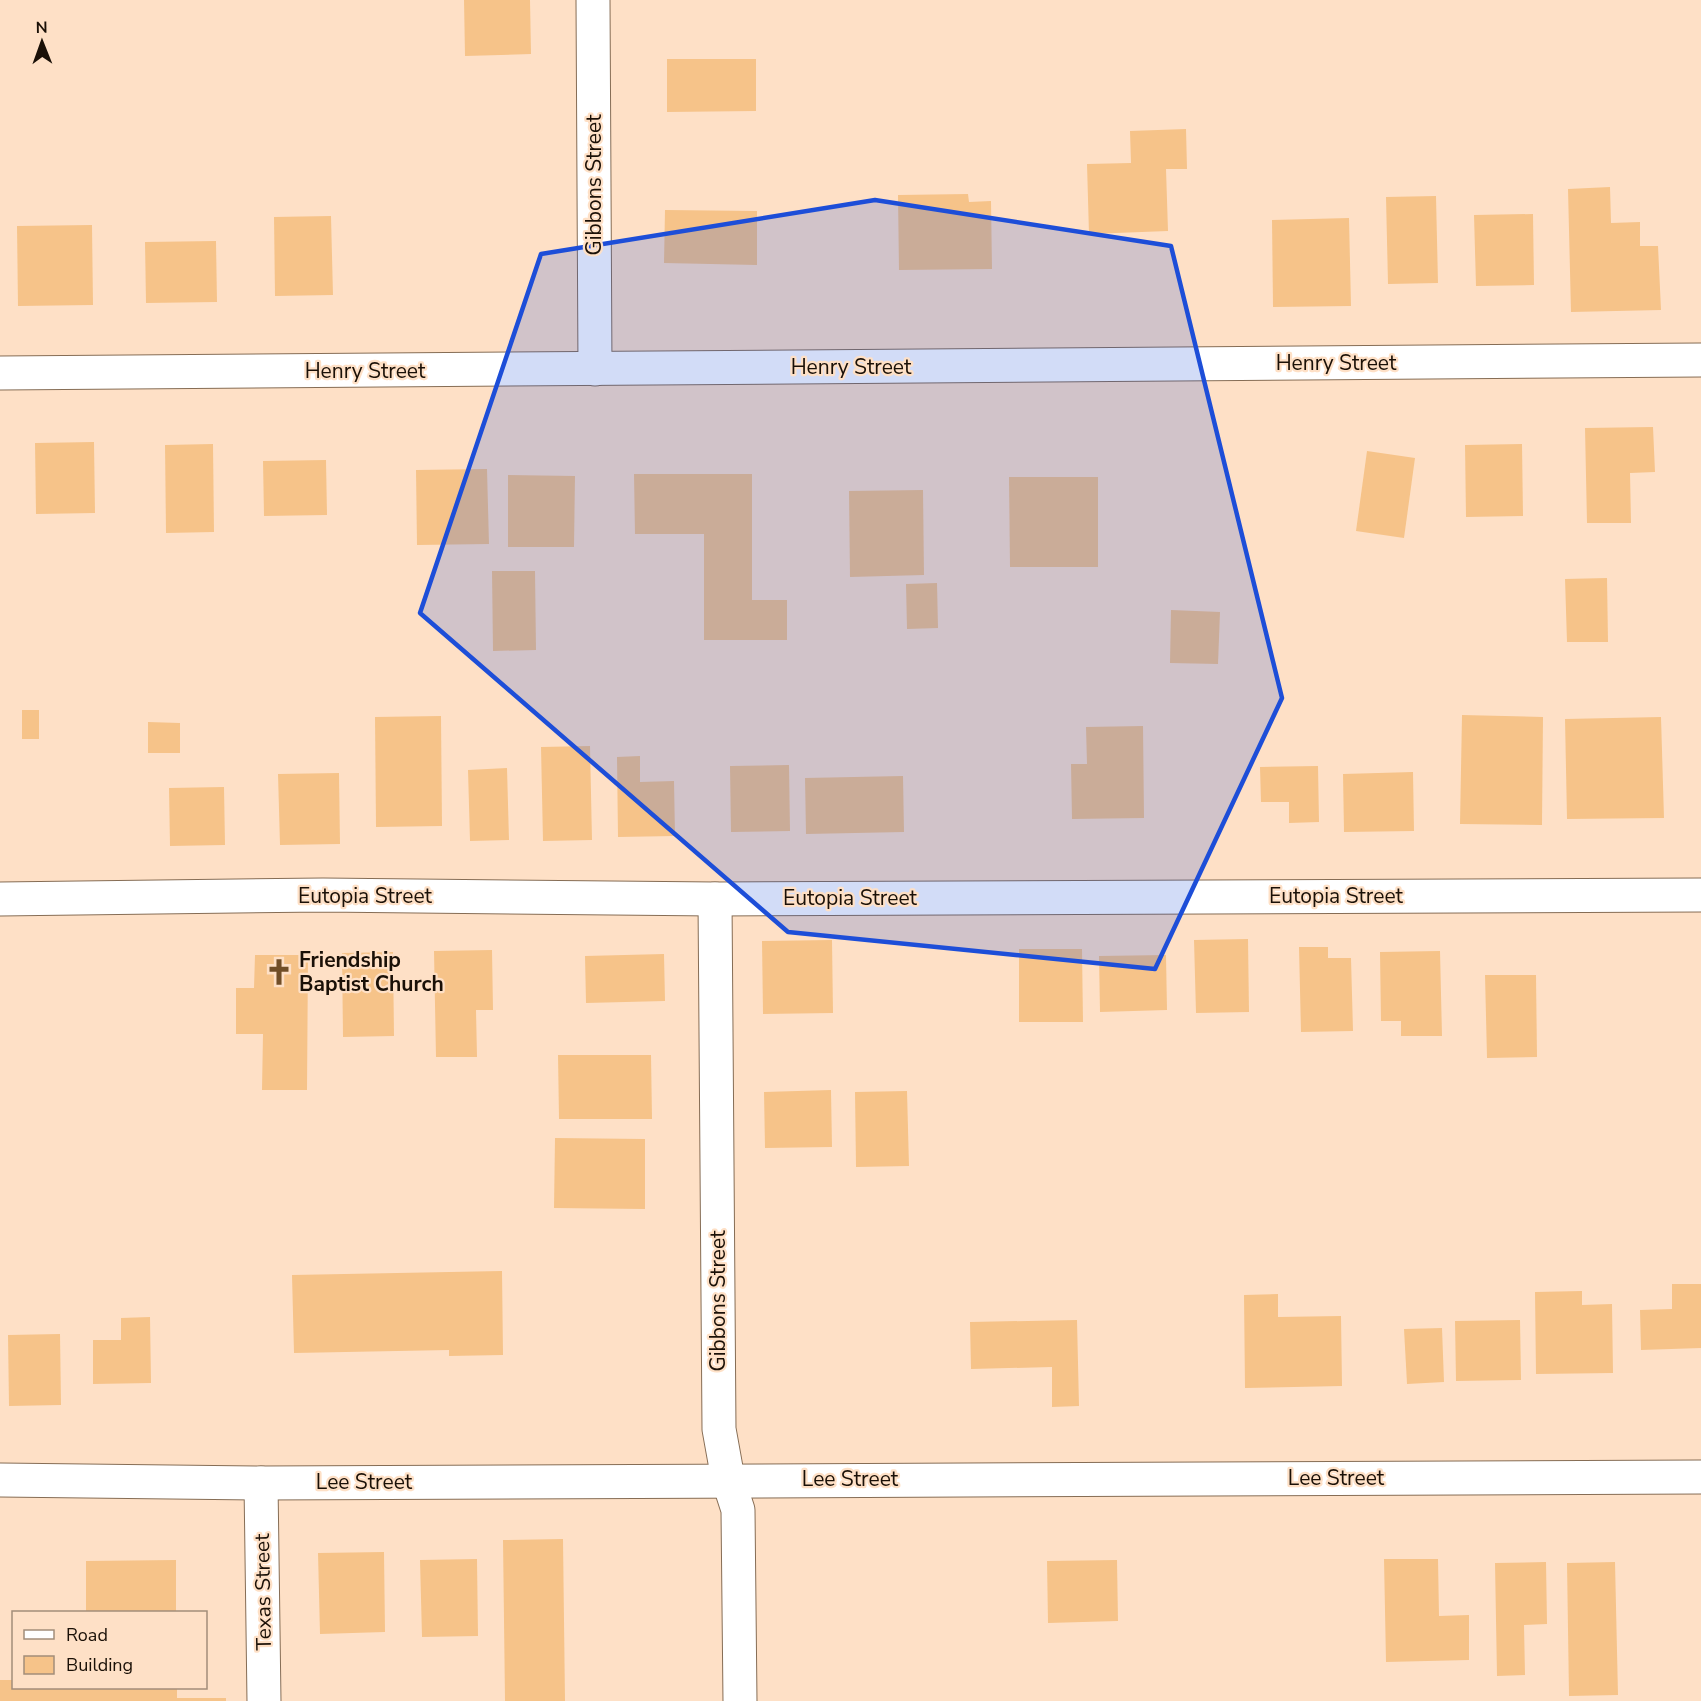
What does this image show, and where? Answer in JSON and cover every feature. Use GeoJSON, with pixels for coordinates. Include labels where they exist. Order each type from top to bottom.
{"type":"FeatureCollection","features":[{"type":"Feature","properties":{"kind":"street","name":"Gibbons Street"},"geometry":{"type":"LineString","coordinates":[[593,0],[595,369]]}},
{"type":"Feature","properties":{"kind":"street","name":"Henry Street"},"geometry":{"type":"LineString","coordinates":[[0,373],[1701,360]]}},
{"type":"Feature","properties":{"kind":"street","name":"Eutopia Street"},"geometry":{"type":"LineString","coordinates":[[0,899],[335,895],[715,899],[1701,895]]}},
{"type":"Feature","properties":{"kind":"street","name":"Gibbons Street"},"geometry":{"type":"LineString","coordinates":[[715,899],[719,1429],[728,1479],[738,1510],[740,1701]]}},
{"type":"Feature","properties":{"kind":"street","name":"Lee Street"},"geometry":{"type":"LineString","coordinates":[[0,1480],[261,1483],[728,1479],[1701,1477]]}},
{"type":"Feature","properties":{"kind":"street","name":"Texas Street"},"geometry":{"type":"LineString","coordinates":[[261,1483],[264,1701]]}},
{"type":"Feature","properties":{"kind":"highlighted area"},"geometry":{"type":"Polygon","coordinates":[[[875,200],[1171,246],[1282,698],[1155,969],[788,932],[420,613],[541,254],[875,200]]]}},
{"type":"Feature","properties":{"kind":"building"},"geometry":{"type":"Polygon","coordinates":[[[464,0],[530,0],[531,54],[465,56],[464,0]]]}},
{"type":"Feature","properties":{"kind":"building"},"geometry":{"type":"Polygon","coordinates":[[[667,59],[756,59],[756,111],[667,112],[667,59]]]}},
{"type":"Feature","properties":{"kind":"building"},"geometry":{"type":"Polygon","coordinates":[[[1186,129],[1187,169],[1166,169],[1168,231],[1089,234],[1087,164],[1131,163],[1130,131],[1186,129]]]}},
{"type":"Feature","properties":{"kind":"building"},"geometry":{"type":"Polygon","coordinates":[[[1610,187],[1611,223],[1640,222],[1640,246],[1658,246],[1661,310],[1571,312],[1568,189],[1610,187]]]}},
{"type":"Feature","properties":{"kind":"building"},"geometry":{"type":"Polygon","coordinates":[[[968,194],[969,202],[991,201],[992,269],[899,270],[898,195],[968,194]]]}},
{"type":"Feature","properties":{"kind":"building"},"geometry":{"type":"Polygon","coordinates":[[[1436,196],[1438,283],[1388,284],[1386,197],[1436,196]]]}},
{"type":"Feature","properties":{"kind":"building"},"geometry":{"type":"Polygon","coordinates":[[[665,210],[757,211],[757,265],[664,263],[665,210]]]}},
{"type":"Feature","properties":{"kind":"building"},"geometry":{"type":"Polygon","coordinates":[[[1533,214],[1534,285],[1476,286],[1474,215],[1533,214]]]}},
{"type":"Feature","properties":{"kind":"building"},"geometry":{"type":"Polygon","coordinates":[[[331,216],[333,295],[275,296],[274,217],[331,216]]]}},
{"type":"Feature","properties":{"kind":"building"},"geometry":{"type":"Polygon","coordinates":[[[1349,218],[1351,306],[1273,307],[1272,220],[1349,218]]]}},
{"type":"Feature","properties":{"kind":"building"},"geometry":{"type":"Polygon","coordinates":[[[92,225],[93,305],[18,306],[17,226],[92,225]]]}},
{"type":"Feature","properties":{"kind":"building"},"geometry":{"type":"Polygon","coordinates":[[[216,241],[217,302],[146,303],[145,242],[216,241]]]}},
{"type":"Feature","properties":{"kind":"building"},"geometry":{"type":"Polygon","coordinates":[[[1653,427],[1655,472],[1630,473],[1631,523],[1587,523],[1585,428],[1653,427]]]}},
{"type":"Feature","properties":{"kind":"building"},"geometry":{"type":"Polygon","coordinates":[[[94,442],[95,513],[36,514],[35,443],[94,442]]]}},
{"type":"Feature","properties":{"kind":"building"},"geometry":{"type":"Polygon","coordinates":[[[213,444],[214,532],[166,533],[165,445],[213,444]]]}},
{"type":"Feature","properties":{"kind":"building"},"geometry":{"type":"Polygon","coordinates":[[[1522,444],[1523,516],[1466,517],[1465,445],[1522,444]]]}},
{"type":"Feature","properties":{"kind":"building"},"geometry":{"type":"Polygon","coordinates":[[[1367,451],[1415,458],[1404,538],[1356,531],[1367,451]]]}},
{"type":"Feature","properties":{"kind":"building"},"geometry":{"type":"Polygon","coordinates":[[[326,460],[327,515],[264,516],[263,461],[326,460]]]}},
{"type":"Feature","properties":{"kind":"building"},"geometry":{"type":"Polygon","coordinates":[[[487,469],[489,544],[417,545],[416,470],[487,469]]]}},
{"type":"Feature","properties":{"kind":"building"},"geometry":{"type":"Polygon","coordinates":[[[634,474],[752,474],[752,600],[787,600],[787,640],[704,640],[704,534],[635,534],[634,474]]]}},
{"type":"Feature","properties":{"kind":"building"},"geometry":{"type":"Polygon","coordinates":[[[508,475],[575,476],[574,547],[508,547],[508,475]]]}},
{"type":"Feature","properties":{"kind":"building"},"geometry":{"type":"Polygon","coordinates":[[[1009,477],[1098,477],[1098,567],[1010,567],[1009,477]]]}},
{"type":"Feature","properties":{"kind":"building"},"geometry":{"type":"Polygon","coordinates":[[[923,490],[924,575],[850,577],[849,491],[923,490]]]}},
{"type":"Feature","properties":{"kind":"building"},"geometry":{"type":"Polygon","coordinates":[[[492,571],[535,571],[536,650],[493,651],[492,571]]]}},
{"type":"Feature","properties":{"kind":"building"},"geometry":{"type":"Polygon","coordinates":[[[1607,578],[1608,642],[1567,642],[1565,579],[1607,578]]]}},
{"type":"Feature","properties":{"kind":"building"},"geometry":{"type":"Polygon","coordinates":[[[937,583],[938,628],[907,629],[906,584],[937,583]]]}},
{"type":"Feature","properties":{"kind":"building"},"geometry":{"type":"Polygon","coordinates":[[[1171,610],[1220,612],[1218,664],[1170,663],[1171,610]]]}},
{"type":"Feature","properties":{"kind":"building"},"geometry":{"type":"Polygon","coordinates":[[[22,710],[39,710],[39,739],[22,739],[22,710]]]}},
{"type":"Feature","properties":{"kind":"building"},"geometry":{"type":"Polygon","coordinates":[[[1462,715],[1543,717],[1542,825],[1460,824],[1462,715]]]}},
{"type":"Feature","properties":{"kind":"building"},"geometry":{"type":"Polygon","coordinates":[[[441,716],[442,826],[376,827],[375,717],[441,716]]]}},
{"type":"Feature","properties":{"kind":"building"},"geometry":{"type":"Polygon","coordinates":[[[1661,717],[1664,818],[1567,819],[1565,719],[1661,717]]]}},
{"type":"Feature","properties":{"kind":"building"},"geometry":{"type":"Polygon","coordinates":[[[148,722],[180,723],[180,753],[148,753],[148,722]]]}},
{"type":"Feature","properties":{"kind":"building"},"geometry":{"type":"Polygon","coordinates":[[[1143,726],[1144,818],[1072,819],[1071,764],[1087,764],[1086,727],[1143,726]]]}},
{"type":"Feature","properties":{"kind":"building"},"geometry":{"type":"Polygon","coordinates":[[[590,746],[592,840],[543,841],[541,747],[590,746]]]}},
{"type":"Feature","properties":{"kind":"building"},"geometry":{"type":"Polygon","coordinates":[[[640,756],[640,782],[674,781],[675,836],[618,837],[617,757],[640,756]]]}},
{"type":"Feature","properties":{"kind":"building"},"geometry":{"type":"Polygon","coordinates":[[[789,765],[790,831],[731,832],[730,766],[789,765]]]}},
{"type":"Feature","properties":{"kind":"building"},"geometry":{"type":"Polygon","coordinates":[[[1318,766],[1319,822],[1289,823],[1289,802],[1261,802],[1260,767],[1318,766]]]}},
{"type":"Feature","properties":{"kind":"building"},"geometry":{"type":"Polygon","coordinates":[[[507,768],[509,840],[470,841],[468,770],[507,768]]]}},
{"type":"Feature","properties":{"kind":"building"},"geometry":{"type":"Polygon","coordinates":[[[1413,772],[1414,831],[1344,832],[1343,774],[1413,772]]]}},
{"type":"Feature","properties":{"kind":"building"},"geometry":{"type":"Polygon","coordinates":[[[339,773],[340,844],[280,845],[278,774],[339,773]]]}},
{"type":"Feature","properties":{"kind":"building"},"geometry":{"type":"Polygon","coordinates":[[[903,776],[904,832],[806,834],[805,778],[903,776]]]}},
{"type":"Feature","properties":{"kind":"building"},"geometry":{"type":"Polygon","coordinates":[[[224,787],[225,845],[170,846],[169,788],[224,787]]]}},
{"type":"Feature","properties":{"kind":"building"},"geometry":{"type":"Polygon","coordinates":[[[1248,939],[1249,1012],[1196,1013],[1194,940],[1248,939]]]}},
{"type":"Feature","properties":{"kind":"building"},"geometry":{"type":"Polygon","coordinates":[[[832,940],[833,1013],[763,1014],[762,941],[832,940]]]}},
{"type":"Feature","properties":{"kind":"building"},"geometry":{"type":"Polygon","coordinates":[[[1299,947],[1328,947],[1328,958],[1351,958],[1353,1031],[1301,1032],[1299,947]]]}},
{"type":"Feature","properties":{"kind":"building"},"geometry":{"type":"Polygon","coordinates":[[[1019,949],[1082,949],[1083,1022],[1019,1022],[1019,949]]]}},
{"type":"Feature","properties":{"kind":"building"},"geometry":{"type":"Polygon","coordinates":[[[492,950],[493,1010],[476,1010],[477,1057],[436,1057],[434,951],[492,950]]]}},
{"type":"Feature","properties":{"kind":"building"},"geometry":{"type":"Polygon","coordinates":[[[1440,951],[1442,1036],[1401,1036],[1401,1021],[1381,1021],[1380,952],[1440,951]]]}},
{"type":"Feature","properties":{"kind":"building"},"geometry":{"type":"Polygon","coordinates":[[[393,952],[394,1036],[343,1037],[342,953],[393,952]]]}},
{"type":"Feature","properties":{"kind":"building"},"geometry":{"type":"Polygon","coordinates":[[[664,954],[665,1001],[586,1003],[585,956],[664,954]]]}},
{"type":"Feature","properties":{"kind":"building"},"geometry":{"type":"Polygon","coordinates":[[[255,955],[308,955],[307,1090],[262,1090],[263,1034],[236,1034],[236,988],[254,988],[255,955]]]}},
{"type":"Feature","properties":{"kind":"building"},"geometry":{"type":"Polygon","coordinates":[[[1166,955],[1167,1010],[1100,1012],[1099,956],[1166,955]]]}},
{"type":"Feature","properties":{"kind":"building"},"geometry":{"type":"Polygon","coordinates":[[[1485,975],[1536,975],[1537,1057],[1487,1058],[1485,975]]]}},
{"type":"Feature","properties":{"kind":"building"},"geometry":{"type":"Polygon","coordinates":[[[558,1055],[651,1055],[652,1119],[559,1119],[558,1055]]]}},
{"type":"Feature","properties":{"kind":"building"},"geometry":{"type":"Polygon","coordinates":[[[831,1090],[832,1147],[765,1148],[764,1092],[831,1090]]]}},
{"type":"Feature","properties":{"kind":"building"},"geometry":{"type":"Polygon","coordinates":[[[907,1091],[909,1166],[856,1167],[855,1092],[907,1091]]]}},
{"type":"Feature","properties":{"kind":"building"},"geometry":{"type":"Polygon","coordinates":[[[555,1138],[645,1139],[645,1209],[554,1208],[555,1138]]]}},
{"type":"Feature","properties":{"kind":"building"},"geometry":{"type":"Polygon","coordinates":[[[502,1271],[503,1355],[449,1356],[449,1350],[294,1353],[292,1275],[502,1271]]]}},
{"type":"Feature","properties":{"kind":"building"},"geometry":{"type":"Polygon","coordinates":[[[1672,1284],[1701,1284],[1701,1348],[1641,1350],[1640,1310],[1672,1309],[1672,1284]]]}},
{"type":"Feature","properties":{"kind":"building"},"geometry":{"type":"Polygon","coordinates":[[[1582,1291],[1582,1305],[1612,1304],[1613,1373],[1536,1374],[1535,1292],[1582,1291]]]}},
{"type":"Feature","properties":{"kind":"building"},"geometry":{"type":"Polygon","coordinates":[[[1278,1294],[1278,1317],[1341,1316],[1342,1386],[1245,1388],[1244,1295],[1278,1294]]]}},
{"type":"Feature","properties":{"kind":"building"},"geometry":{"type":"Polygon","coordinates":[[[150,1317],[151,1383],[93,1384],[93,1340],[121,1340],[121,1318],[150,1317]]]}},
{"type":"Feature","properties":{"kind":"building"},"geometry":{"type":"Polygon","coordinates":[[[1077,1320],[1079,1406],[1052,1407],[1052,1367],[971,1369],[970,1322],[1077,1320]]]}},
{"type":"Feature","properties":{"kind":"building"},"geometry":{"type":"Polygon","coordinates":[[[1520,1320],[1521,1380],[1456,1381],[1455,1321],[1520,1320]]]}},
{"type":"Feature","properties":{"kind":"building"},"geometry":{"type":"Polygon","coordinates":[[[1442,1328],[1444,1382],[1407,1384],[1404,1329],[1442,1328]]]}},
{"type":"Feature","properties":{"kind":"building"},"geometry":{"type":"Polygon","coordinates":[[[60,1334],[61,1405],[9,1406],[8,1335],[60,1334]]]}},
{"type":"Feature","properties":{"kind":"building"},"geometry":{"type":"Polygon","coordinates":[[[563,1539],[565,1701],[505,1701],[503,1540],[563,1539]]]}},
{"type":"Feature","properties":{"kind":"building"},"geometry":{"type":"Polygon","coordinates":[[[384,1552],[385,1632],[320,1634],[318,1553],[384,1552]]]}},
{"type":"Feature","properties":{"kind":"building"},"geometry":{"type":"Polygon","coordinates":[[[477,1559],[478,1636],[422,1637],[420,1560],[477,1559]]]}},
{"type":"Feature","properties":{"kind":"building"},"geometry":{"type":"Polygon","coordinates":[[[1384,1559],[1438,1559],[1439,1616],[1469,1615],[1469,1660],[1386,1662],[1384,1559]]]}},
{"type":"Feature","properties":{"kind":"building"},"geometry":{"type":"Polygon","coordinates":[[[176,1560],[176,1611],[86,1611],[86,1561],[176,1560]]]}},
{"type":"Feature","properties":{"kind":"building"},"geometry":{"type":"Polygon","coordinates":[[[1117,1560],[1118,1621],[1048,1623],[1047,1561],[1117,1560]]]}},
{"type":"Feature","properties":{"kind":"building"},"geometry":{"type":"Polygon","coordinates":[[[1546,1562],[1547,1624],[1524,1625],[1525,1675],[1497,1676],[1495,1563],[1546,1562]]]}},
{"type":"Feature","properties":{"kind":"building"},"geometry":{"type":"Polygon","coordinates":[[[1615,1562],[1618,1695],[1569,1696],[1567,1563],[1615,1562]]]}},
{"type":"Feature","properties":{"kind":"building"},"geometry":{"type":"Polygon","coordinates":[[[0,1680],[12,1680],[12,1689],[177,1689],[177,1698],[226,1698],[226,1701],[0,1701],[0,1680]]]}},
{"type":"Feature","properties":{"kind":"place","name":"Friendship Baptist Church"},"geometry":{"type":"Point","coordinates":[279,972]}}]}
